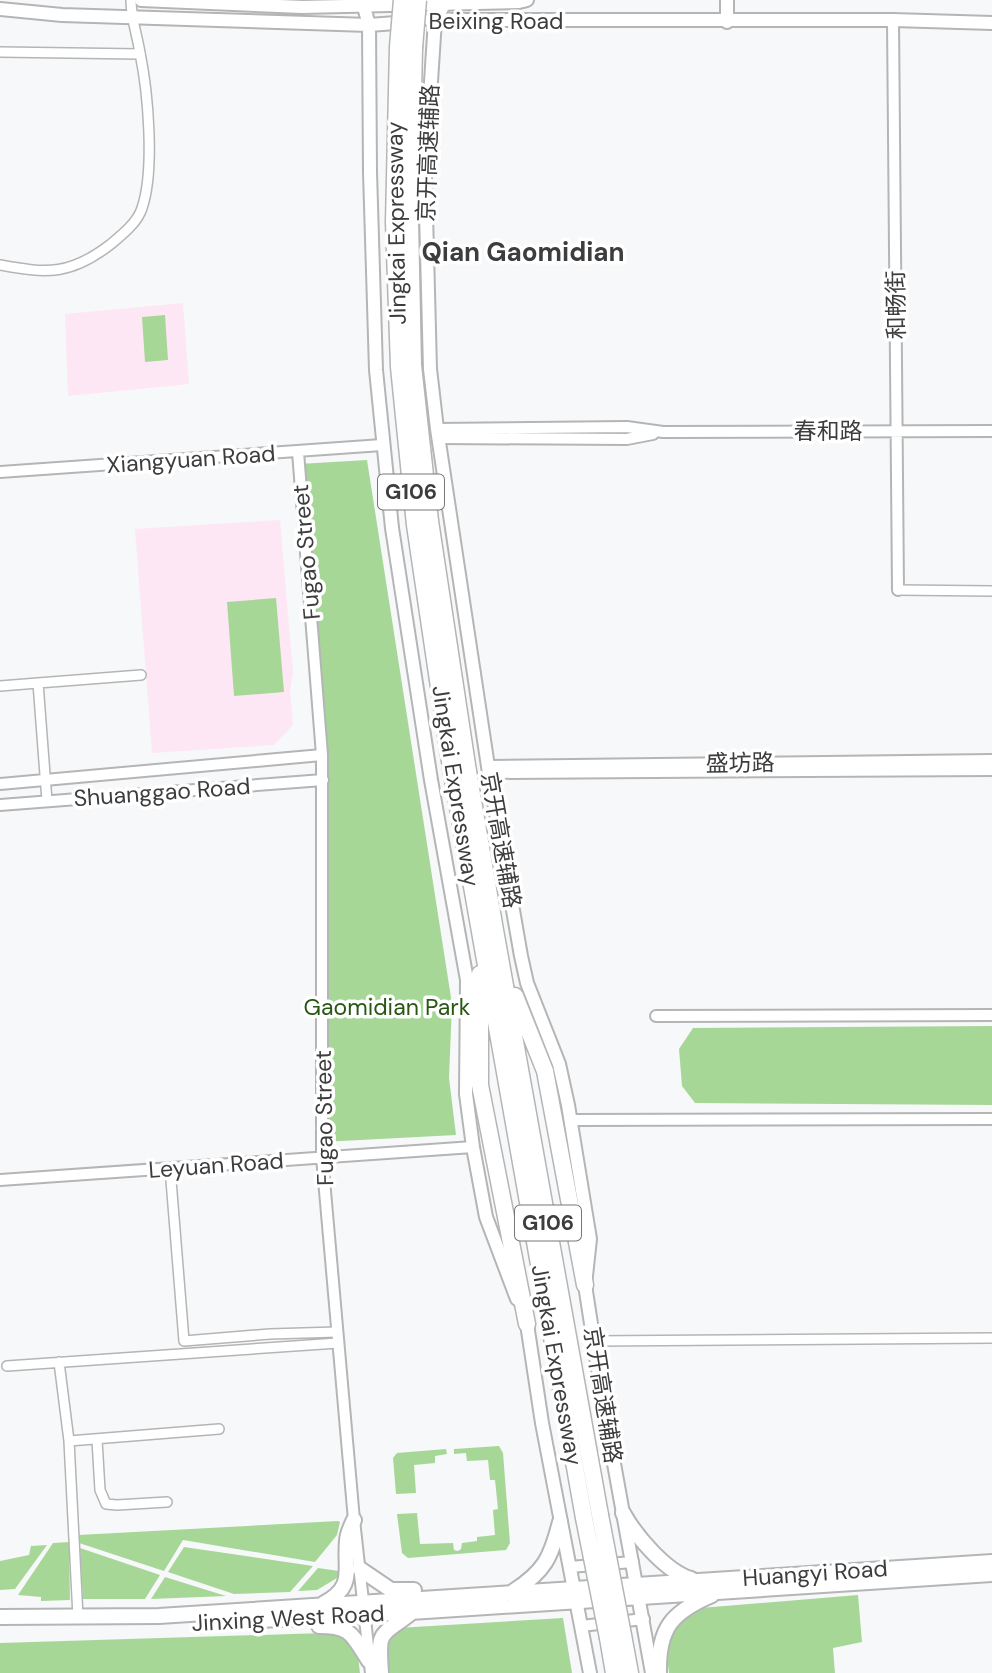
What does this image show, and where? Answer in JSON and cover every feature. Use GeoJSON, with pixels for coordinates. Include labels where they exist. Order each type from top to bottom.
{"type":"FeatureCollection","features":[{"type":"Feature","properties":{"kind":"highway","name":"G106"},"geometry":{"type":"LineString","coordinates":[[402,0],[406,47]]}},
{"type":"Feature","properties":{"kind":"highway","name":"G106"},"geometry":{"type":"LineString","coordinates":[[406,47],[418,0]]}},
{"type":"Feature","properties":{"kind":"highway","name":"Jingkai Expressway"},"geometry":{"type":"LineString","coordinates":[[406,47],[394,222],[400,380],[416,539],[451,768],[488,931],[615,1637]]}},
{"type":"Feature","properties":{"kind":"highway"},"geometry":{"type":"LineString","coordinates":[[488,931],[545,1071],[584,1285]]}},
{"type":"Feature","properties":{"kind":"highway"},"geometry":{"type":"LineString","coordinates":[[488,931],[480,1085],[527,1324]]}},
{"type":"Feature","properties":{"kind":"highway","name":"G106"},"geometry":{"type":"LineString","coordinates":[[614,1673],[615,1637]]}},
{"type":"Feature","properties":{"kind":"highway","name":"G106"},"geometry":{"type":"LineString","coordinates":[[615,1637],[630,1673]]}},
{"type":"Feature","properties":{"kind":"main road","name":"Beixing Road"},"geometry":{"type":"LineString","coordinates":[[141,0],[307,4],[527,0]]}},
{"type":"Feature","properties":{"kind":"main road"},"geometry":{"type":"LineString","coordinates":[[727,0],[727,22]]}},
{"type":"Feature","properties":{"kind":"main road"},"geometry":{"type":"LineString","coordinates":[[364,3],[369,25],[371,221],[376,370],[382,445],[429,767],[467,980],[466,1094],[473,1147],[492,1239],[527,1324],[590,1673]]}},
{"type":"Feature","properties":{"kind":"main road","name":"京开高速辅路"},"geometry":{"type":"LineString","coordinates":[[445,3],[435,20],[425,174],[427,311],[438,433],[489,770],[527,983],[559,1064],[571,1120],[590,1239],[584,1285],[652,1673]]}},
{"type":"Feature","properties":{"kind":"main road","name":"Beixing Road"},"geometry":{"type":"LineString","coordinates":[[0,9],[131,18],[369,25],[435,20],[893,20],[992,23]]}},
{"type":"Feature","properties":{"kind":"main road"},"geometry":{"type":"LineString","coordinates":[[623,1513],[631,1527],[667,1565],[681,1576],[695,1580]]}},
{"type":"Feature","properties":{"kind":"main road"},"geometry":{"type":"LineString","coordinates":[[320,1606],[335,1598],[348,1578],[347,1538],[354,1520]]}},
{"type":"Feature","properties":{"kind":"main road"},"geometry":{"type":"LineString","coordinates":[[512,1592],[533,1579],[544,1567],[561,1522]]}},
{"type":"Feature","properties":{"kind":"main road","name":"Huangyi Road"},"geometry":{"type":"LineString","coordinates":[[638,1590],[695,1580],[992,1562]]}},
{"type":"Feature","properties":{"kind":"main road"},"geometry":{"type":"LineString","coordinates":[[360,1569],[391,1590],[432,1589],[453,1596]]}},
{"type":"Feature","properties":{"kind":"main road","name":"Huangyi Road"},"geometry":{"type":"LineString","coordinates":[[638,1590],[723,1591],[992,1574]]}},
{"type":"Feature","properties":{"kind":"main road"},"geometry":{"type":"LineString","coordinates":[[575,1595],[638,1590]]}},
{"type":"Feature","properties":{"kind":"main road"},"geometry":{"type":"LineString","coordinates":[[659,1673],[659,1649],[667,1627],[686,1607],[723,1591]]}},
{"type":"Feature","properties":{"kind":"main road","name":"Jinxing West Road"},"geometry":{"type":"LineString","coordinates":[[0,1626],[273,1619],[453,1596],[512,1592],[575,1595]]}},
{"type":"Feature","properties":{"kind":"main road","name":"Jinxing West Road"},"geometry":{"type":"LineString","coordinates":[[0,1617],[159,1616],[320,1606],[412,1612],[575,1595]]}},
{"type":"Feature","properties":{"kind":"main road"},"geometry":{"type":"LineString","coordinates":[[381,1673],[380,1649],[383,1635],[388,1628],[412,1612]]}},
{"type":"Feature","properties":{"kind":"main road"},"geometry":{"type":"LineString","coordinates":[[273,1619],[292,1626],[337,1626],[347,1630],[370,1667]]}},
{"type":"Feature","properties":{"kind":"street"},"geometry":{"type":"LineString","coordinates":[[0,265],[38,272],[57,271],[93,258],[123,235],[142,210],[150,167],[144,80],[131,18],[131,0]]}},
{"type":"Feature","properties":{"kind":"street","name":"和畅街"},"geometry":{"type":"LineString","coordinates":[[893,20],[898,590]]}},
{"type":"Feature","properties":{"kind":"street"},"geometry":{"type":"LineString","coordinates":[[0,52],[140,54]]}},
{"type":"Feature","properties":{"kind":"street","name":"春和路"},"geometry":{"type":"LineString","coordinates":[[438,433],[627,439],[663,432],[992,431]]}},
{"type":"Feature","properties":{"kind":"street","name":"Xiangyuan Road"},"geometry":{"type":"LineString","coordinates":[[0,472],[382,445]]}},
{"type":"Feature","properties":{"kind":"street","name":"Fugao Street"},"geometry":{"type":"LineString","coordinates":[[298,452],[323,780],[322,1157],[354,1520],[370,1667]]}},
{"type":"Feature","properties":{"kind":"street"},"geometry":{"type":"LineString","coordinates":[[898,590],[992,591]]}},
{"type":"Feature","properties":{"kind":"street"},"geometry":{"type":"LineString","coordinates":[[0,686],[141,675]]}},
{"type":"Feature","properties":{"kind":"street"},"geometry":{"type":"LineString","coordinates":[[38,683],[47,801]]}},
{"type":"Feature","properties":{"kind":"street","name":"Shuanggao Road"},"geometry":{"type":"LineString","coordinates":[[0,784],[322,755]]}},
{"type":"Feature","properties":{"kind":"street","name":"盛坊路"},"geometry":{"type":"LineString","coordinates":[[489,770],[992,761]]}},
{"type":"Feature","properties":{"kind":"street","name":"盛坊路"},"geometry":{"type":"LineString","coordinates":[[489,770],[992,770]]}},
{"type":"Feature","properties":{"kind":"street","name":"Shuanggao Road"},"geometry":{"type":"LineString","coordinates":[[0,804],[323,780]]}},
{"type":"Feature","properties":{"kind":"street"},"geometry":{"type":"LineString","coordinates":[[656,1016],[992,1015]]}},
{"type":"Feature","properties":{"kind":"street"},"geometry":{"type":"LineString","coordinates":[[571,1120],[992,1119]]}},
{"type":"Feature","properties":{"kind":"street","name":"Leyuan Road"},"geometry":{"type":"LineString","coordinates":[[0,1180],[473,1147]]}},
{"type":"Feature","properties":{"kind":"street"},"geometry":{"type":"LineString","coordinates":[[170,1168],[184,1341],[270,1334],[338,1338]]}},
{"type":"Feature","properties":{"kind":"street"},"geometry":{"type":"LineString","coordinates":[[7,1367],[338,1338]]}},
{"type":"Feature","properties":{"kind":"street"},"geometry":{"type":"LineString","coordinates":[[593,1341],[992,1338]]}},
{"type":"Feature","properties":{"kind":"street"},"geometry":{"type":"LineString","coordinates":[[59,1362],[69,1441],[78,1617]]}},
{"type":"Feature","properties":{"kind":"street"},"geometry":{"type":"LineString","coordinates":[[69,1441],[219,1429]]}},
{"type":"Feature","properties":{"kind":"street"},"geometry":{"type":"LineString","coordinates":[[97,1440],[100,1490],[107,1504],[167,1502]]}},
{"type":"Feature","properties":{"kind":"street"},"geometry":{"type":"LineString","coordinates":[[569,1567],[633,1562]]}},
{"type":"Feature","properties":{"kind":"street"},"geometry":{"type":"LineString","coordinates":[[581,1626],[644,1619]]}},
{"type":"Feature","properties":{"kind":"shaded area"},"geometry":{"type":"Polygon","coordinates":[[[183,303],[189,384],[68,396],[65,314],[183,303]]]}},
{"type":"Feature","properties":{"kind":"shaded area"},"geometry":{"type":"Polygon","coordinates":[[[280,520],[293,673],[290,690],[293,725],[274,745],[152,753],[135,529],[280,520]]]}},
{"type":"Feature","properties":{"kind":"green space"},"geometry":{"type":"Polygon","coordinates":[[[165,315],[168,360],[145,362],[142,317],[165,315]]]}},
{"type":"Feature","properties":{"kind":"green space","name":"Gaomidian Park"},"geometry":{"type":"Polygon","coordinates":[[[367,460],[452,1004],[449,1078],[456,1135],[322,1142],[323,810],[299,464],[367,460]]]}},
{"type":"Feature","properties":{"kind":"green space"},"geometry":{"type":"Polygon","coordinates":[[[276,598],[284,692],[234,696],[227,602],[276,598]]]}},
{"type":"Feature","properties":{"kind":"green space"},"geometry":{"type":"Polygon","coordinates":[[[992,1026],[992,1105],[695,1103],[682,1086],[679,1049],[693,1028],[992,1026]]]}},
{"type":"Feature","properties":{"kind":"green space"},"geometry":{"type":"Polygon","coordinates":[[[499,1446],[503,1453],[510,1543],[506,1550],[408,1558],[402,1553],[397,1514],[417,1513],[420,1544],[453,1543],[454,1550],[458,1551],[462,1543],[477,1541],[477,1537],[495,1535],[493,1510],[498,1509],[495,1480],[490,1480],[488,1460],[467,1461],[466,1453],[454,1454],[454,1449],[499,1446]]]}},
{"type":"Feature","properties":{"kind":"green space"},"geometry":{"type":"Polygon","coordinates":[[[446,1449],[447,1454],[435,1456],[435,1463],[414,1465],[416,1493],[396,1494],[393,1458],[397,1453],[446,1449]]]}},
{"type":"Feature","properties":{"kind":"green space"},"geometry":{"type":"Polygon","coordinates":[[[338,1521],[337,1535],[315,1562],[183,1540],[164,1571],[79,1543],[78,1535],[338,1521]]]}},
{"type":"Feature","properties":{"kind":"green space"},"geometry":{"type":"Polygon","coordinates":[[[69,1542],[70,1600],[41,1601],[41,1597],[18,1595],[53,1543],[69,1542]]]}},
{"type":"Feature","properties":{"kind":"green space"},"geometry":{"type":"Polygon","coordinates":[[[47,1545],[15,1589],[0,1590],[0,1561],[29,1555],[31,1546],[47,1545]]]}},
{"type":"Feature","properties":{"kind":"green space"},"geometry":{"type":"Polygon","coordinates":[[[184,1547],[313,1566],[290,1592],[234,1594],[168,1572],[184,1547]]]}},
{"type":"Feature","properties":{"kind":"green space"},"geometry":{"type":"Polygon","coordinates":[[[80,1548],[160,1575],[145,1599],[83,1599],[80,1548]]]}},
{"type":"Feature","properties":{"kind":"green space"},"geometry":{"type":"Polygon","coordinates":[[[318,1568],[339,1571],[337,1578],[317,1590],[298,1591],[318,1568]]]}},
{"type":"Feature","properties":{"kind":"green space"},"geometry":{"type":"Polygon","coordinates":[[[165,1577],[226,1596],[151,1599],[165,1577]]]}},
{"type":"Feature","properties":{"kind":"green space"},"geometry":{"type":"Polygon","coordinates":[[[858,1595],[862,1642],[833,1648],[835,1673],[669,1673],[669,1638],[688,1609],[858,1595]]]}},
{"type":"Feature","properties":{"kind":"green space"},"geometry":{"type":"Polygon","coordinates":[[[563,1618],[572,1673],[386,1673],[385,1646],[398,1628],[563,1618]]]}},
{"type":"Feature","properties":{"kind":"green space"},"geometry":{"type":"Polygon","coordinates":[[[355,1632],[360,1673],[0,1673],[0,1643],[355,1632]]]}},
{"type":"Feature","properties":{"kind":"district","name":"Qian Gaomidian"},"geometry":{"type":"Point","coordinates":[523,252]}}]}
